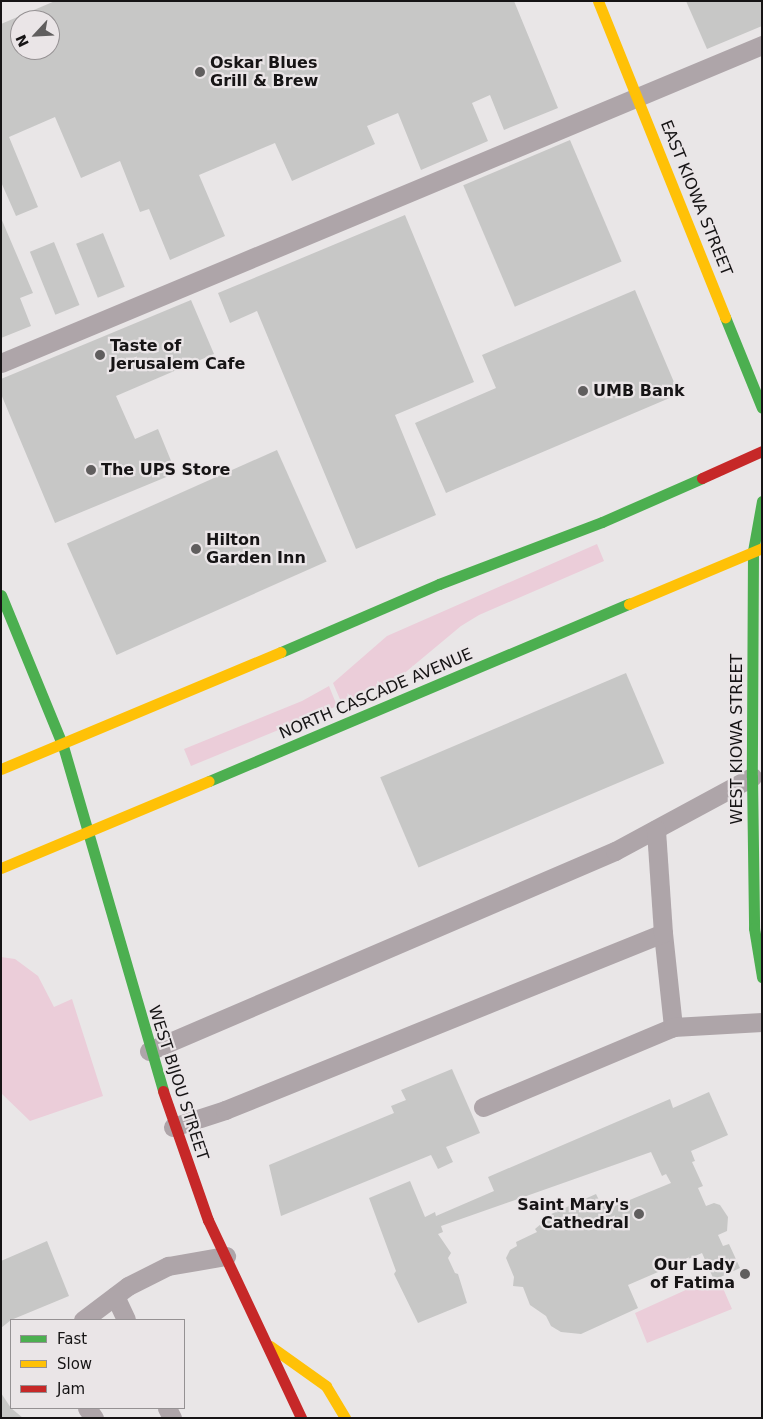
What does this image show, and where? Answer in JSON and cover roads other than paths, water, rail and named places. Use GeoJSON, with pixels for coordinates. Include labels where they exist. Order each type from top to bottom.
{"type":"FeatureCollection","features":[{"type":"Feature","properties":{"kind":"main road","name":"EAST KIOWA STREET"},"geometry":{"type":"LineString","coordinates":[[598,1],[762,408]]}},
{"type":"Feature","properties":{"kind":"main road"},"geometry":{"type":"LineString","coordinates":[[1,769],[62,746],[369,614],[602,522],[762,451]]}},
{"type":"Feature","properties":{"kind":"main road","name":"WEST KIOWA STREET"},"geometry":{"type":"LineString","coordinates":[[762,501],[758,549],[752,777],[754,928],[762,977]]}},
{"type":"Feature","properties":{"kind":"main road","name":"NORTH CASCADE AVENUE"},"geometry":{"type":"LineString","coordinates":[[1,868],[88,833],[758,549]]}},
{"type":"Feature","properties":{"kind":"main road","name":"WEST BIJOU STREET"},"geometry":{"type":"LineString","coordinates":[[1,595],[62,746],[149,1051],[173,1127],[208,1220],[268,1345],[300,1418]]}},
{"type":"Feature","properties":{"kind":"main road"},"geometry":{"type":"LineString","coordinates":[[268,1345],[326,1386],[345,1418]]}},
{"type":"Feature","properties":{"kind":"lane"},"geometry":{"type":"LineString","coordinates":[[1,363],[762,45]]}},
{"type":"Feature","properties":{"kind":"lane"},"geometry":{"type":"LineString","coordinates":[[149,1051],[615,851],[752,777]]}},
{"type":"Feature","properties":{"kind":"lane"},"geometry":{"type":"LineString","coordinates":[[656,829],[663,933],[673,1027]]}},
{"type":"Feature","properties":{"kind":"lane"},"geometry":{"type":"LineString","coordinates":[[173,1127],[239,1104],[663,933]]}},
{"type":"Feature","properties":{"kind":"lane"},"geometry":{"type":"LineString","coordinates":[[483,1107],[673,1027],[762,1022]]}},
{"type":"Feature","properties":{"kind":"lane"},"geometry":{"type":"LineString","coordinates":[[84,1319],[115,1296],[168,1266],[226,1256]]}},
{"type":"Feature","properties":{"kind":"lane"},"geometry":{"type":"LineString","coordinates":[[115,1296],[126,1319]]}},
{"type":"Feature","properties":{"kind":"place","name":"Oskar Blues Grill & Brew"},"geometry":{"type":"Point","coordinates":[200,72]}},
{"type":"Feature","properties":{"kind":"place","name":"Taste of Jerusalem Cafe"},"geometry":{"type":"Point","coordinates":[100,355]}},
{"type":"Feature","properties":{"kind":"place","name":"UMB Bank"},"geometry":{"type":"Point","coordinates":[583,391]}},
{"type":"Feature","properties":{"kind":"place","name":"The UPS Store"},"geometry":{"type":"Point","coordinates":[91,470]}},
{"type":"Feature","properties":{"kind":"place","name":"Hilton Garden Inn"},"geometry":{"type":"Point","coordinates":[196,549]}},
{"type":"Feature","properties":{"kind":"place","name":"Saint Mary's Cathedral"},"geometry":{"type":"Point","coordinates":[639,1214]}},
{"type":"Feature","properties":{"kind":"place","name":"Our Lady of Fatima"},"geometry":{"type":"Point","coordinates":[745,1274]}}]}
